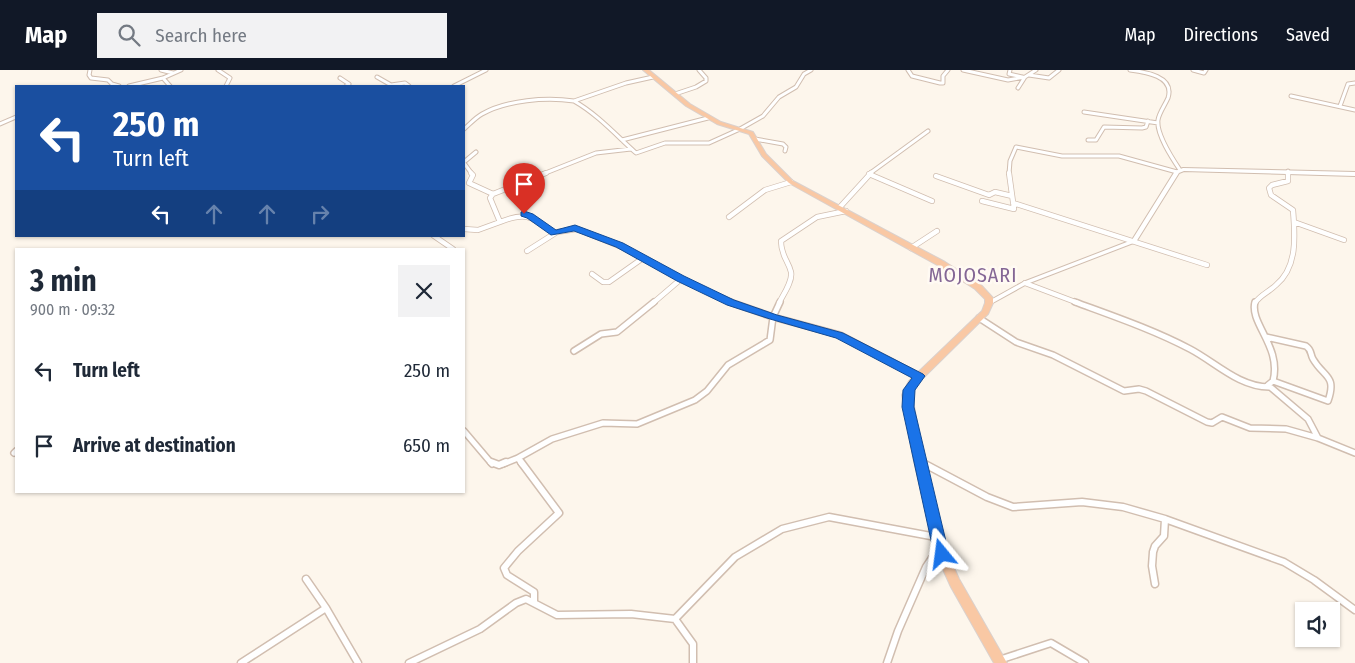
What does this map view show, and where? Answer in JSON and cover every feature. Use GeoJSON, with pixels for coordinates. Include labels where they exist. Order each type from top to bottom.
{"type":"FeatureCollection","features":[{"type":"Feature","properties":{"kind":"highway"},"geometry":{"type":"LineString","coordinates":[[646,70],[682,101],[708,118],[751,134],[764,155],[791,182],[974,283],[986,294],[989,302],[985,312],[919,376],[909,390],[908,401],[919,461],[936,537],[942,554],[955,583],[1000,661]]}},
{"type":"Feature","properties":{"kind":"street"},"geometry":{"type":"LineString","coordinates":[[90,70],[89,75],[91,78],[108,80],[116,85]]}},
{"type":"Feature","properties":{"kind":"street"},"geometry":{"type":"LineString","coordinates":[[161,70],[173,73]]}},
{"type":"Feature","properties":{"kind":"street"},"geometry":{"type":"LineString","coordinates":[[133,85],[163,78],[181,70]]}},
{"type":"Feature","properties":{"kind":"street"},"geometry":{"type":"LineString","coordinates":[[218,70],[230,78],[226,85]]}},
{"type":"Feature","properties":{"kind":"street"},"geometry":{"type":"LineString","coordinates":[[456,85],[486,70]]}},
{"type":"Feature","properties":{"kind":"street"},"geometry":{"type":"LineString","coordinates":[[675,94],[706,82],[706,78],[699,70]]}},
{"type":"Feature","properties":{"kind":"street"},"geometry":{"type":"LineString","coordinates":[[465,128],[485,113],[518,103],[564,99],[574,101],[593,112],[597,119],[636,153],[666,144],[709,143],[763,116],[781,95],[796,87],[804,74],[812,70]]}},
{"type":"Feature","properties":{"kind":"street"},"geometry":{"type":"LineString","coordinates":[[908,70],[912,76],[942,83],[943,76],[948,70]]}},
{"type":"Feature","properties":{"kind":"street"},"geometry":{"type":"LineString","coordinates":[[963,70],[1008,80],[1027,76]]}},
{"type":"Feature","properties":{"kind":"street"},"geometry":{"type":"LineString","coordinates":[[1010,70],[1009,74],[1048,78],[1059,70]]}},
{"type":"Feature","properties":{"kind":"street"},"geometry":{"type":"LineString","coordinates":[[1018,88],[1027,76],[1036,70]]}},
{"type":"Feature","properties":{"kind":"street"},"geometry":{"type":"LineString","coordinates":[[1130,70],[1154,75],[1164,82],[1169,92],[1158,123],[1167,150],[1179,171]]}},
{"type":"Feature","properties":{"kind":"street"},"geometry":{"type":"LineString","coordinates":[[1154,75],[1158,70]]}},
{"type":"Feature","properties":{"kind":"street"},"geometry":{"type":"LineString","coordinates":[[1193,70],[1204,72],[1206,70]]}},
{"type":"Feature","properties":{"kind":"street"},"geometry":{"type":"LineString","coordinates":[[574,101],[653,76]]}},
{"type":"Feature","properties":{"kind":"street"},"geometry":{"type":"LineString","coordinates":[[377,77],[391,85],[405,83],[408,85]]}},
{"type":"Feature","properties":{"kind":"street"},"geometry":{"type":"LineString","coordinates":[[163,78],[169,85]]}},
{"type":"Feature","properties":{"kind":"street"},"geometry":{"type":"LineString","coordinates":[[340,78],[349,84],[348,85]]}},
{"type":"Feature","properties":{"kind":"street"},"geometry":{"type":"LineString","coordinates":[[1340,106],[1348,84],[1355,83]]}},
{"type":"Feature","properties":{"kind":"street"},"geometry":{"type":"LineString","coordinates":[[1292,96],[1355,110]]}},
{"type":"Feature","properties":{"kind":"street"},"geometry":{"type":"LineString","coordinates":[[1084,112],[1107,117],[1135,118],[1158,123]]}},
{"type":"Feature","properties":{"kind":"street"},"geometry":{"type":"LineString","coordinates":[[0,124],[15,117]]}},
{"type":"Feature","properties":{"kind":"street"},"geometry":{"type":"LineString","coordinates":[[622,140],[708,118]]}},
{"type":"Feature","properties":{"kind":"street"},"geometry":{"type":"LineString","coordinates":[[1088,140],[1096,140],[1104,127],[1142,128],[1146,126],[1148,121]]}},
{"type":"Feature","properties":{"kind":"street"},"geometry":{"type":"LineString","coordinates":[[465,431],[492,464],[499,465],[518,458],[552,440],[603,423],[637,424],[695,400],[707,391],[728,365],[768,342],[773,317],[791,275],[781,252],[782,241],[814,219],[843,209],[870,174],[928,131]]}},
{"type":"Feature","properties":{"kind":"street"},"geometry":{"type":"LineString","coordinates":[[755,139],[783,144],[786,147],[785,151]]}},
{"type":"Feature","properties":{"kind":"street"},"geometry":{"type":"LineString","coordinates":[[982,201],[1013,210],[1010,176],[1011,156],[1015,147],[1062,156],[1119,156],[1179,171],[1191,168],[1355,174]]}},
{"type":"Feature","properties":{"kind":"street"},"geometry":{"type":"LineString","coordinates":[[500,222],[490,198],[493,194],[596,153],[631,149]]}},
{"type":"Feature","properties":{"kind":"street"},"geometry":{"type":"LineString","coordinates":[[465,162],[476,152]]}},
{"type":"Feature","properties":{"kind":"street"},"geometry":{"type":"LineString","coordinates":[[465,164],[473,175],[469,183],[465,185]]}},
{"type":"Feature","properties":{"kind":"street"},"geometry":{"type":"LineString","coordinates":[[989,302],[1025,283],[1134,241],[1179,171]]}},
{"type":"Feature","properties":{"kind":"street"},"geometry":{"type":"LineString","coordinates":[[1269,387],[1268,385],[1273,381],[1274,355],[1258,320],[1254,304],[1257,298],[1282,280],[1294,253],[1292,208],[1274,198],[1269,192],[1270,186],[1288,180],[1288,171]]}},
{"type":"Feature","properties":{"kind":"street"},"geometry":{"type":"LineString","coordinates":[[870,174],[932,201]]}},
{"type":"Feature","properties":{"kind":"street"},"geometry":{"type":"LineString","coordinates":[[936,176],[990,195],[995,192],[1012,196]]}},
{"type":"Feature","properties":{"kind":"street"},"geometry":{"type":"LineString","coordinates":[[730,217],[765,190],[791,182]]}},
{"type":"Feature","properties":{"kind":"street"},"geometry":{"type":"LineString","coordinates":[[469,183],[493,194]]}},
{"type":"Feature","properties":{"kind":"street"},"geometry":{"type":"LineString","coordinates":[[1013,202],[1207,265]]}},
{"type":"Feature","properties":{"kind":"street"},"geometry":{"type":"LineString","coordinates":[[465,229],[478,230],[518,214],[527,215],[554,233]]}},
{"type":"Feature","properties":{"kind":"street"},"geometry":{"type":"LineString","coordinates":[[1294,222],[1344,240]]}},
{"type":"Feature","properties":{"kind":"street"},"geometry":{"type":"LineString","coordinates":[[527,251],[554,233],[575,228],[619,245],[681,279],[731,302],[773,317],[840,335],[919,376]]}},
{"type":"Feature","properties":{"kind":"street"},"geometry":{"type":"LineString","coordinates":[[911,248],[937,231]]}},
{"type":"Feature","properties":{"kind":"street"},"geometry":{"type":"LineString","coordinates":[[436,237],[452,248]]}},
{"type":"Feature","properties":{"kind":"street"},"geometry":{"type":"LineString","coordinates":[[444,242],[449,237]]}},
{"type":"Feature","properties":{"kind":"street"},"geometry":{"type":"LineString","coordinates":[[592,274],[603,282],[609,282],[644,258]]}},
{"type":"Feature","properties":{"kind":"street"},"geometry":{"type":"LineString","coordinates":[[574,351],[601,334],[617,332],[624,328],[681,279]]}},
{"type":"Feature","properties":{"kind":"street"},"geometry":{"type":"LineString","coordinates":[[1025,283],[1113,316],[1190,349],[1225,372],[1261,387],[1269,387],[1308,419],[1318,438]]}},
{"type":"Feature","properties":{"kind":"street"},"geometry":{"type":"LineString","coordinates":[[979,318],[1024,345],[1053,355],[1124,390],[1139,389],[1146,391],[1206,422],[1212,423],[1222,417],[1250,428],[1281,428],[1318,438],[1355,453]]}},
{"type":"Feature","properties":{"kind":"street"},"geometry":{"type":"LineString","coordinates":[[1266,337],[1310,348],[1313,359],[1324,371],[1331,384],[1331,398],[1326,401],[1273,381]]}},
{"type":"Feature","properties":{"kind":"street"},"geometry":{"type":"LineString","coordinates":[[518,458],[559,513],[518,551],[504,568],[507,575],[534,592],[534,602]]}},
{"type":"Feature","properties":{"kind":"street"},"geometry":{"type":"LineString","coordinates":[[919,461],[987,497],[1013,507],[1082,502],[1123,507],[1165,519],[1284,562],[1314,580],[1355,610]]}},
{"type":"Feature","properties":{"kind":"street"},"geometry":{"type":"LineString","coordinates":[[675,619],[735,557],[782,529],[829,517],[936,537]]}},
{"type":"Feature","properties":{"kind":"street"},"geometry":{"type":"LineString","coordinates":[[1155,584],[1152,566],[1153,552],[1155,546],[1164,536],[1165,519]]}},
{"type":"Feature","properties":{"kind":"street"},"geometry":{"type":"LineString","coordinates":[[887,663],[898,631],[926,567],[932,558],[942,554]]}},
{"type":"Feature","properties":{"kind":"street"},"geometry":{"type":"LineString","coordinates":[[306,579],[326,608],[358,663]]}},
{"type":"Feature","properties":{"kind":"street"},"geometry":{"type":"LineString","coordinates":[[409,663],[480,629],[516,603],[526,599],[557,615],[631,614],[675,619],[693,644],[693,663]]}},
{"type":"Feature","properties":{"kind":"street"},"geometry":{"type":"LineString","coordinates":[[242,663],[326,608]]}},
{"type":"Feature","properties":{"kind":"street"},"geometry":{"type":"LineString","coordinates":[[1000,661],[1051,643],[1085,663]]}},
{"type":"Feature","properties":{"kind":"district","name":"MOJOSARI"},"geometry":{"type":"Point","coordinates":[973,275]}},
{"type":"Feature","properties":{"kind":"route"},"geometry":{"type":"LineString","coordinates":[[524,214],[530,216],[554,233],[575,228],[619,245],[681,279],[731,302],[773,317],[840,335],[919,376],[909,390],[908,407],[936,537],[942,554]]}}]}
